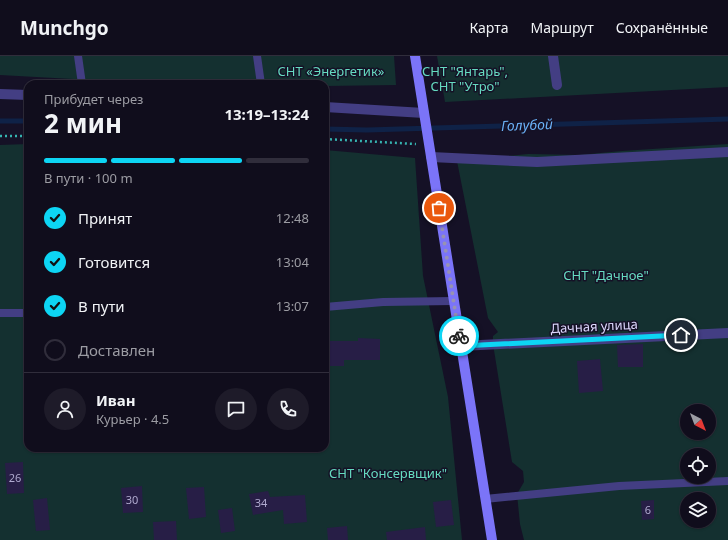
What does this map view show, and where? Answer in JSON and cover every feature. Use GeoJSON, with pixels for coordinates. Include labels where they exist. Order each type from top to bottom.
{"type":"FeatureCollection","features":[{"type":"Feature","properties":{"kind":"street"},"geometry":{"type":"LineString","coordinates":[[415,56],[492,540]]}},
{"type":"Feature","properties":{"kind":"street"},"geometry":{"type":"LineString","coordinates":[[553,56],[557,85]]}},
{"type":"Feature","properties":{"kind":"street"},"geometry":{"type":"LineString","coordinates":[[0,94],[24,96]]}},
{"type":"Feature","properties":{"kind":"street"},"geometry":{"type":"LineString","coordinates":[[329,107],[424,113]]}},
{"type":"Feature","properties":{"kind":"street"},"geometry":{"type":"LineString","coordinates":[[431,158],[537,162],[728,152]]}},
{"type":"Feature","properties":{"kind":"street","name":"Дачная улица"},"geometry":{"type":"LineString","coordinates":[[461,346],[728,333]]}},
{"type":"Feature","properties":{"kind":"lane"},"geometry":{"type":"LineString","coordinates":[[78,56],[81,80]]}},
{"type":"Feature","properties":{"kind":"lane"},"geometry":{"type":"LineString","coordinates":[[257,56],[260,80]]}},
{"type":"Feature","properties":{"kind":"lane"},"geometry":{"type":"LineString","coordinates":[[329,307],[383,302],[454,300]]}},
{"type":"Feature","properties":{"kind":"lane"},"geometry":{"type":"LineString","coordinates":[[0,312],[24,313]]}},
{"type":"Feature","properties":{"kind":"lane"},"geometry":{"type":"LineString","coordinates":[[485,499],[619,486],[728,481]]}},
{"type":"Feature","properties":{"kind":"path"},"geometry":{"type":"LineString","coordinates":[[0,136],[24,136]]}},
{"type":"Feature","properties":{"kind":"path"},"geometry":{"type":"LineString","coordinates":[[329,139],[429,144]]}},
{"type":"Feature","properties":{"kind":"green space","name":"СНТ «Энергетик»"},"geometry":{"type":"Polygon","coordinates":[[[0,56],[394,56],[396,85],[329,86],[329,80],[91,80],[0,75],[0,56]]]}},
{"type":"Feature","properties":{"kind":"green space","name":"СНТ \"Янтарь\", СНТ \"Утро\""},"geometry":{"type":"Polygon","coordinates":[[[437,56],[728,56],[728,87],[445,102],[437,56]]]}},
{"type":"Feature","properties":{"kind":"green space","name":"СНТ \"Консервщик\""},"geometry":{"type":"Polygon","coordinates":[[[24,144],[24,452],[329,452],[329,150],[415,158],[423,276],[448,397],[462,540],[0,540],[0,145],[24,144]]]}},
{"type":"Feature","properties":{"kind":"green space","name":"СНТ \"Дачное\""},"geometry":{"type":"Polygon","coordinates":[[[728,144],[728,540],[524,540],[520,524],[517,494],[524,482],[523,471],[512,462],[493,344],[493,336],[498,332],[488,318],[457,161],[528,154],[579,155],[728,144]]]}},
{"type":"Feature","properties":{"kind":"building"},"geometry":{"type":"Polygon","coordinates":[[[358,338],[380,339],[380,360],[344,360],[344,366],[329,366],[329,341],[358,341],[358,338]]]}},
{"type":"Feature","properties":{"kind":"building"},"geometry":{"type":"Polygon","coordinates":[[[643,344],[643,367],[618,367],[617,345],[643,344]]]}},
{"type":"Feature","properties":{"kind":"building"},"geometry":{"type":"Polygon","coordinates":[[[600,359],[603,391],[579,393],[577,361],[600,359]]]}},
{"type":"Feature","properties":{"kind":"building"},"geometry":{"type":"Polygon","coordinates":[[[23,462],[24,493],[7,494],[5,463],[23,462]]]}},
{"type":"Feature","properties":{"kind":"building"},"geometry":{"type":"Polygon","coordinates":[[[142,486],[143,512],[123,513],[121,488],[142,486]]]}},
{"type":"Feature","properties":{"kind":"building"},"geometry":{"type":"Polygon","coordinates":[[[204,487],[206,517],[189,519],[186,488],[204,487]]]}},
{"type":"Feature","properties":{"kind":"building"},"geometry":{"type":"Polygon","coordinates":[[[268,491],[270,497],[305,495],[307,522],[284,524],[283,510],[253,515],[249,494],[268,491]]]}},
{"type":"Feature","properties":{"kind":"building"},"geometry":{"type":"Polygon","coordinates":[[[47,498],[50,530],[36,531],[33,500],[47,498]]]}},
{"type":"Feature","properties":{"kind":"building"},"geometry":{"type":"Polygon","coordinates":[[[451,500],[454,525],[436,527],[433,502],[451,500]]]}},
{"type":"Feature","properties":{"kind":"building"},"geometry":{"type":"Polygon","coordinates":[[[654,500],[654,519],[642,520],[641,501],[654,500]]]}},
{"type":"Feature","properties":{"kind":"building"},"geometry":{"type":"Polygon","coordinates":[[[232,508],[235,531],[221,533],[218,510],[232,508]]]}},
{"type":"Feature","properties":{"kind":"building"},"geometry":{"type":"Polygon","coordinates":[[[176,521],[177,540],[154,540],[153,522],[176,521]]]}},
{"type":"Feature","properties":{"kind":"building"},"geometry":{"type":"Polygon","coordinates":[[[347,526],[348,540],[328,540],[327,528],[347,526]]]}},
{"type":"Feature","properties":{"kind":"building"},"geometry":{"type":"Polygon","coordinates":[[[425,527],[426,540],[387,540],[386,532],[425,527]]]}},
{"type":"Feature","properties":{"kind":"waterway","name":"Голубой"},"geometry":{"type":"LineString","coordinates":[[329,129],[367,130],[728,119]]}},
{"type":"Feature","properties":{"kind":"waterway","name":"Голубой"},"geometry":{"type":"LineString","coordinates":[[0,121],[24,121]]}},
{"type":"Feature","properties":{"kind":"way so far"},"geometry":{"type":"LineString","coordinates":[[439,208],[459,336]]}},
{"type":"Feature","properties":{"kind":"route"},"geometry":{"type":"LineString","coordinates":[[459,336],[461,346],[681,335]]}}]}
